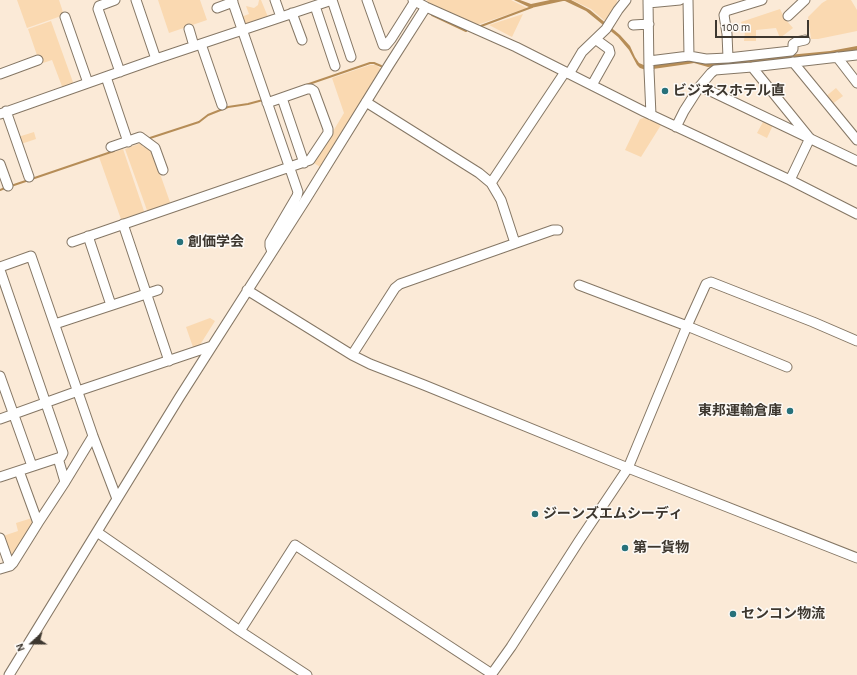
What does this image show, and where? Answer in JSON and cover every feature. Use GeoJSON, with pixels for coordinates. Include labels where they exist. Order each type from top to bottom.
{"type":"FeatureCollection","features":[{"type":"Feature","properties":{"kind":"street"},"geometry":{"type":"LineString","coordinates":[[115,0],[99,6],[98,8],[120,72]]}},
{"type":"Feature","properties":{"kind":"street"},"geometry":{"type":"LineString","coordinates":[[136,0],[156,59]]}},
{"type":"Feature","properties":{"kind":"street"},"geometry":{"type":"LineString","coordinates":[[275,0],[281,17]]}},
{"type":"Feature","properties":{"kind":"street"},"geometry":{"type":"LineString","coordinates":[[29,177],[3,113],[281,17],[313,4],[332,0],[351,56]]}},
{"type":"Feature","properties":{"kind":"street"},"geometry":{"type":"LineString","coordinates":[[367,0],[383,45],[386,45],[391,39],[414,0],[426,7],[516,47],[676,127],[790,180],[857,214]]}},
{"type":"Feature","properties":{"kind":"street"},"geometry":{"type":"LineString","coordinates":[[491,182],[582,52],[608,26],[626,0]]}},
{"type":"Feature","properties":{"kind":"street"},"geometry":{"type":"LineString","coordinates":[[652,115],[649,65],[648,1],[680,0]]}},
{"type":"Feature","properties":{"kind":"street"},"geometry":{"type":"LineString","coordinates":[[688,0],[689,56]]}},
{"type":"Feature","properties":{"kind":"street"},"geometry":{"type":"LineString","coordinates":[[788,16],[805,0]]}},
{"type":"Feature","properties":{"kind":"street"},"geometry":{"type":"LineString","coordinates":[[217,8],[232,1],[298,192],[270,242],[272,252]]}},
{"type":"Feature","properties":{"kind":"street"},"geometry":{"type":"LineString","coordinates":[[728,58],[727,34],[724,15],[726,11],[758,1]]}},
{"type":"Feature","properties":{"kind":"street"},"geometry":{"type":"LineString","coordinates":[[313,4],[335,66]]}},
{"type":"Feature","properties":{"kind":"street"},"geometry":{"type":"LineString","coordinates":[[9,675],[179,398],[426,7]]}},
{"type":"Feature","properties":{"kind":"street"},"geometry":{"type":"LineString","coordinates":[[292,13],[302,40]]}},
{"type":"Feature","properties":{"kind":"street"},"geometry":{"type":"LineString","coordinates":[[65,17],[88,83]]}},
{"type":"Feature","properties":{"kind":"street"},"geometry":{"type":"LineString","coordinates":[[632,25],[649,24]]}},
{"type":"Feature","properties":{"kind":"street"},"geometry":{"type":"LineString","coordinates":[[189,29],[198,45],[222,105]]}},
{"type":"Feature","properties":{"kind":"street"},"geometry":{"type":"LineString","coordinates":[[649,65],[689,56],[706,59],[728,58],[791,51],[793,49],[793,44],[805,40]]}},
{"type":"Feature","properties":{"kind":"street"},"geometry":{"type":"LineString","coordinates":[[592,85],[610,53],[609,49],[598,41]]}},
{"type":"Feature","properties":{"kind":"street"},"geometry":{"type":"LineString","coordinates":[[676,127],[700,86],[715,70],[857,55]]}},
{"type":"Feature","properties":{"kind":"street"},"geometry":{"type":"LineString","coordinates":[[836,57],[857,83]]}},
{"type":"Feature","properties":{"kind":"street"},"geometry":{"type":"LineString","coordinates":[[0,74],[38,60]]}},
{"type":"Feature","properties":{"kind":"street"},"geometry":{"type":"LineString","coordinates":[[793,62],[857,140]]}},
{"type":"Feature","properties":{"kind":"street"},"geometry":{"type":"LineString","coordinates":[[752,67],[810,138]]}},
{"type":"Feature","properties":{"kind":"street"},"geometry":{"type":"LineString","coordinates":[[106,77],[128,142]]}},
{"type":"Feature","properties":{"kind":"street"},"geometry":{"type":"LineString","coordinates":[[700,86],[857,160]]}},
{"type":"Feature","properties":{"kind":"street"},"geometry":{"type":"LineString","coordinates":[[72,242],[310,160],[328,133],[328,129],[314,91],[307,89],[267,103]]}},
{"type":"Feature","properties":{"kind":"street"},"geometry":{"type":"LineString","coordinates":[[282,98],[304,162]]}},
{"type":"Feature","properties":{"kind":"street"},"geometry":{"type":"LineString","coordinates":[[366,102],[491,182],[501,200],[515,244]]}},
{"type":"Feature","properties":{"kind":"street"},"geometry":{"type":"LineString","coordinates":[[781,124],[787,110]]}},
{"type":"Feature","properties":{"kind":"street"},"geometry":{"type":"LineString","coordinates":[[111,147],[144,136],[155,148],[163,170]]}},
{"type":"Feature","properties":{"kind":"street"},"geometry":{"type":"LineString","coordinates":[[790,180],[810,138]]}},
{"type":"Feature","properties":{"kind":"street"},"geometry":{"type":"LineString","coordinates":[[0,164],[8,186]]}},
{"type":"Feature","properties":{"kind":"street"},"geometry":{"type":"LineString","coordinates":[[123,224],[170,361]]}},
{"type":"Feature","properties":{"kind":"street"},"geometry":{"type":"LineString","coordinates":[[352,355],[395,288],[400,284],[553,230],[558,230]]}},
{"type":"Feature","properties":{"kind":"street"},"geometry":{"type":"LineString","coordinates":[[88,236],[111,305]]}},
{"type":"Feature","properties":{"kind":"street"},"geometry":{"type":"LineString","coordinates":[[0,267],[31,256],[93,436],[117,499]]}},
{"type":"Feature","properties":{"kind":"street"},"geometry":{"type":"LineString","coordinates":[[0,270],[63,453],[61,457],[0,477]]}},
{"type":"Feature","properties":{"kind":"street"},"geometry":{"type":"LineString","coordinates":[[240,631],[295,545],[491,674],[511,647],[578,540],[628,468],[706,284],[711,282],[857,341]]}},
{"type":"Feature","properties":{"kind":"street"},"geometry":{"type":"LineString","coordinates":[[579,285],[687,326],[787,367]]}},
{"type":"Feature","properties":{"kind":"street"},"geometry":{"type":"LineString","coordinates":[[55,324],[158,290]]}},
{"type":"Feature","properties":{"kind":"street"},"geometry":{"type":"LineString","coordinates":[[247,290],[352,355],[370,364],[857,558]]}},
{"type":"Feature","properties":{"kind":"street"},"geometry":{"type":"LineString","coordinates":[[0,419],[212,346]]}},
{"type":"Feature","properties":{"kind":"street"},"geometry":{"type":"LineString","coordinates":[[0,376],[32,466]]}},
{"type":"Feature","properties":{"kind":"street"},"geometry":{"type":"LineString","coordinates":[[0,569],[10,566],[13,563],[93,436]]}},
{"type":"Feature","properties":{"kind":"street"},"geometry":{"type":"LineString","coordinates":[[58,458],[65,482]]}},
{"type":"Feature","properties":{"kind":"street"},"geometry":{"type":"LineString","coordinates":[[19,470],[38,523]]}},
{"type":"Feature","properties":{"kind":"street"},"geometry":{"type":"LineString","coordinates":[[97,532],[240,631],[307,675]]}},
{"type":"Feature","properties":{"kind":"street"},"geometry":{"type":"LineString","coordinates":[[0,538],[10,566]]}},
{"type":"Feature","properties":{"kind":"shaded area"},"geometry":{"type":"Polygon","coordinates":[[[17,0],[59,0],[64,15],[27,28],[17,0]]]}},
{"type":"Feature","properties":{"kind":"shaded area"},"geometry":{"type":"Polygon","coordinates":[[[158,0],[200,0],[207,20],[169,33],[158,0]]]}},
{"type":"Feature","properties":{"kind":"shaded area"},"geometry":{"type":"Polygon","coordinates":[[[259,0],[261,0],[268,17],[244,26],[241,17],[249,14],[246,6],[254,8],[258,5],[259,0]]]}},
{"type":"Feature","properties":{"kind":"shaded area"},"geometry":{"type":"Polygon","coordinates":[[[427,0],[511,0],[527,8],[474,26],[426,4],[427,0]]]}},
{"type":"Feature","properties":{"kind":"shaded area"},"geometry":{"type":"Polygon","coordinates":[[[514,0],[520,0],[531,4],[550,0],[571,0],[577,3],[590,10],[620,35],[630,46],[639,63],[646,66],[685,60],[768,57],[830,51],[857,46],[857,51],[708,67],[694,63],[646,70],[637,65],[629,50],[618,37],[586,11],[565,1],[531,8],[514,0]]]}},
{"type":"Feature","properties":{"kind":"shaded area"},"geometry":{"type":"Polygon","coordinates":[[[572,0],[617,0],[616,8],[606,22],[591,9],[572,0]]]}},
{"type":"Feature","properties":{"kind":"shaded area"},"geometry":{"type":"Polygon","coordinates":[[[827,0],[851,0],[857,10],[857,31],[811,39],[808,17],[827,0]]]}},
{"type":"Feature","properties":{"kind":"shaded area"},"geometry":{"type":"Polygon","coordinates":[[[780,9],[785,19],[793,28],[780,38],[776,28],[756,30],[756,41],[744,41],[745,32],[741,22],[780,9]]]}},
{"type":"Feature","properties":{"kind":"shaded area"},"geometry":{"type":"Polygon","coordinates":[[[523,14],[512,37],[489,25],[523,14]]]}},
{"type":"Feature","properties":{"kind":"shaded area"},"geometry":{"type":"Polygon","coordinates":[[[51,21],[74,85],[63,89],[52,60],[40,64],[28,29],[51,21]]]}},
{"type":"Feature","properties":{"kind":"shaded area"},"geometry":{"type":"Polygon","coordinates":[[[370,65],[376,65],[381,69],[320,167],[314,163],[344,113],[332,78],[370,65]]]}},
{"type":"Feature","properties":{"kind":"shaded area"},"geometry":{"type":"Polygon","coordinates":[[[836,88],[843,96],[831,105],[825,97],[836,88]]]}},
{"type":"Feature","properties":{"kind":"shaded area"},"geometry":{"type":"Polygon","coordinates":[[[647,117],[661,125],[641,157],[625,150],[640,119],[647,117]]]}},
{"type":"Feature","properties":{"kind":"shaded area"},"geometry":{"type":"Polygon","coordinates":[[[764,120],[773,125],[767,138],[757,133],[764,120]]]}},
{"type":"Feature","properties":{"kind":"shaded area"},"geometry":{"type":"Polygon","coordinates":[[[34,132],[36,139],[21,144],[18,137],[34,132]]]}},
{"type":"Feature","properties":{"kind":"shaded area"},"geometry":{"type":"Polygon","coordinates":[[[141,143],[143,147],[148,145],[152,151],[171,205],[148,213],[125,149],[141,143]]]}},
{"type":"Feature","properties":{"kind":"shaded area"},"geometry":{"type":"Polygon","coordinates":[[[123,149],[145,214],[122,222],[99,157],[123,149]]]}},
{"type":"Feature","properties":{"kind":"shaded area"},"geometry":{"type":"Polygon","coordinates":[[[210,318],[215,321],[198,348],[194,350],[186,327],[210,318]]]}},
{"type":"Feature","properties":{"kind":"shaded area"},"geometry":{"type":"Polygon","coordinates":[[[32,518],[34,522],[12,558],[3,536],[18,531],[16,523],[32,518]]]}},
{"type":"Feature","properties":{"kind":"waterway"},"geometry":{"type":"LineString","coordinates":[[481,26],[532,7]]}},
{"type":"Feature","properties":{"kind":"waterway"},"geometry":{"type":"LineString","coordinates":[[432,15],[466,31]]}},
{"type":"Feature","properties":{"kind":"waterway"},"geometry":{"type":"LineString","coordinates":[[306,85],[370,63],[381,66]]}},
{"type":"Feature","properties":{"kind":"waterway"},"geometry":{"type":"LineString","coordinates":[[150,138],[199,122],[208,115],[228,107],[263,100]]}},
{"type":"Feature","properties":{"kind":"waterway"},"geometry":{"type":"LineString","coordinates":[[11,186],[114,151]]}},
{"type":"Feature","properties":{"kind":"waterway"},"geometry":{"type":"LineString","coordinates":[[0,190],[5,188]]}},
{"type":"Feature","properties":{"kind":"place","name":"ビジネスホテル直"},"geometry":{"type":"Point","coordinates":[665,91]}},
{"type":"Feature","properties":{"kind":"place","name":"創価学会"},"geometry":{"type":"Point","coordinates":[180,242]}},
{"type":"Feature","properties":{"kind":"place","name":"東邦運輸倉庫"},"geometry":{"type":"Point","coordinates":[790,411]}},
{"type":"Feature","properties":{"kind":"place","name":"ジーンズエムシーディ"},"geometry":{"type":"Point","coordinates":[535,514]}},
{"type":"Feature","properties":{"kind":"place","name":"第一貨物"},"geometry":{"type":"Point","coordinates":[625,548]}},
{"type":"Feature","properties":{"kind":"place","name":"センコン物流"},"geometry":{"type":"Point","coordinates":[733,614]}}]}
